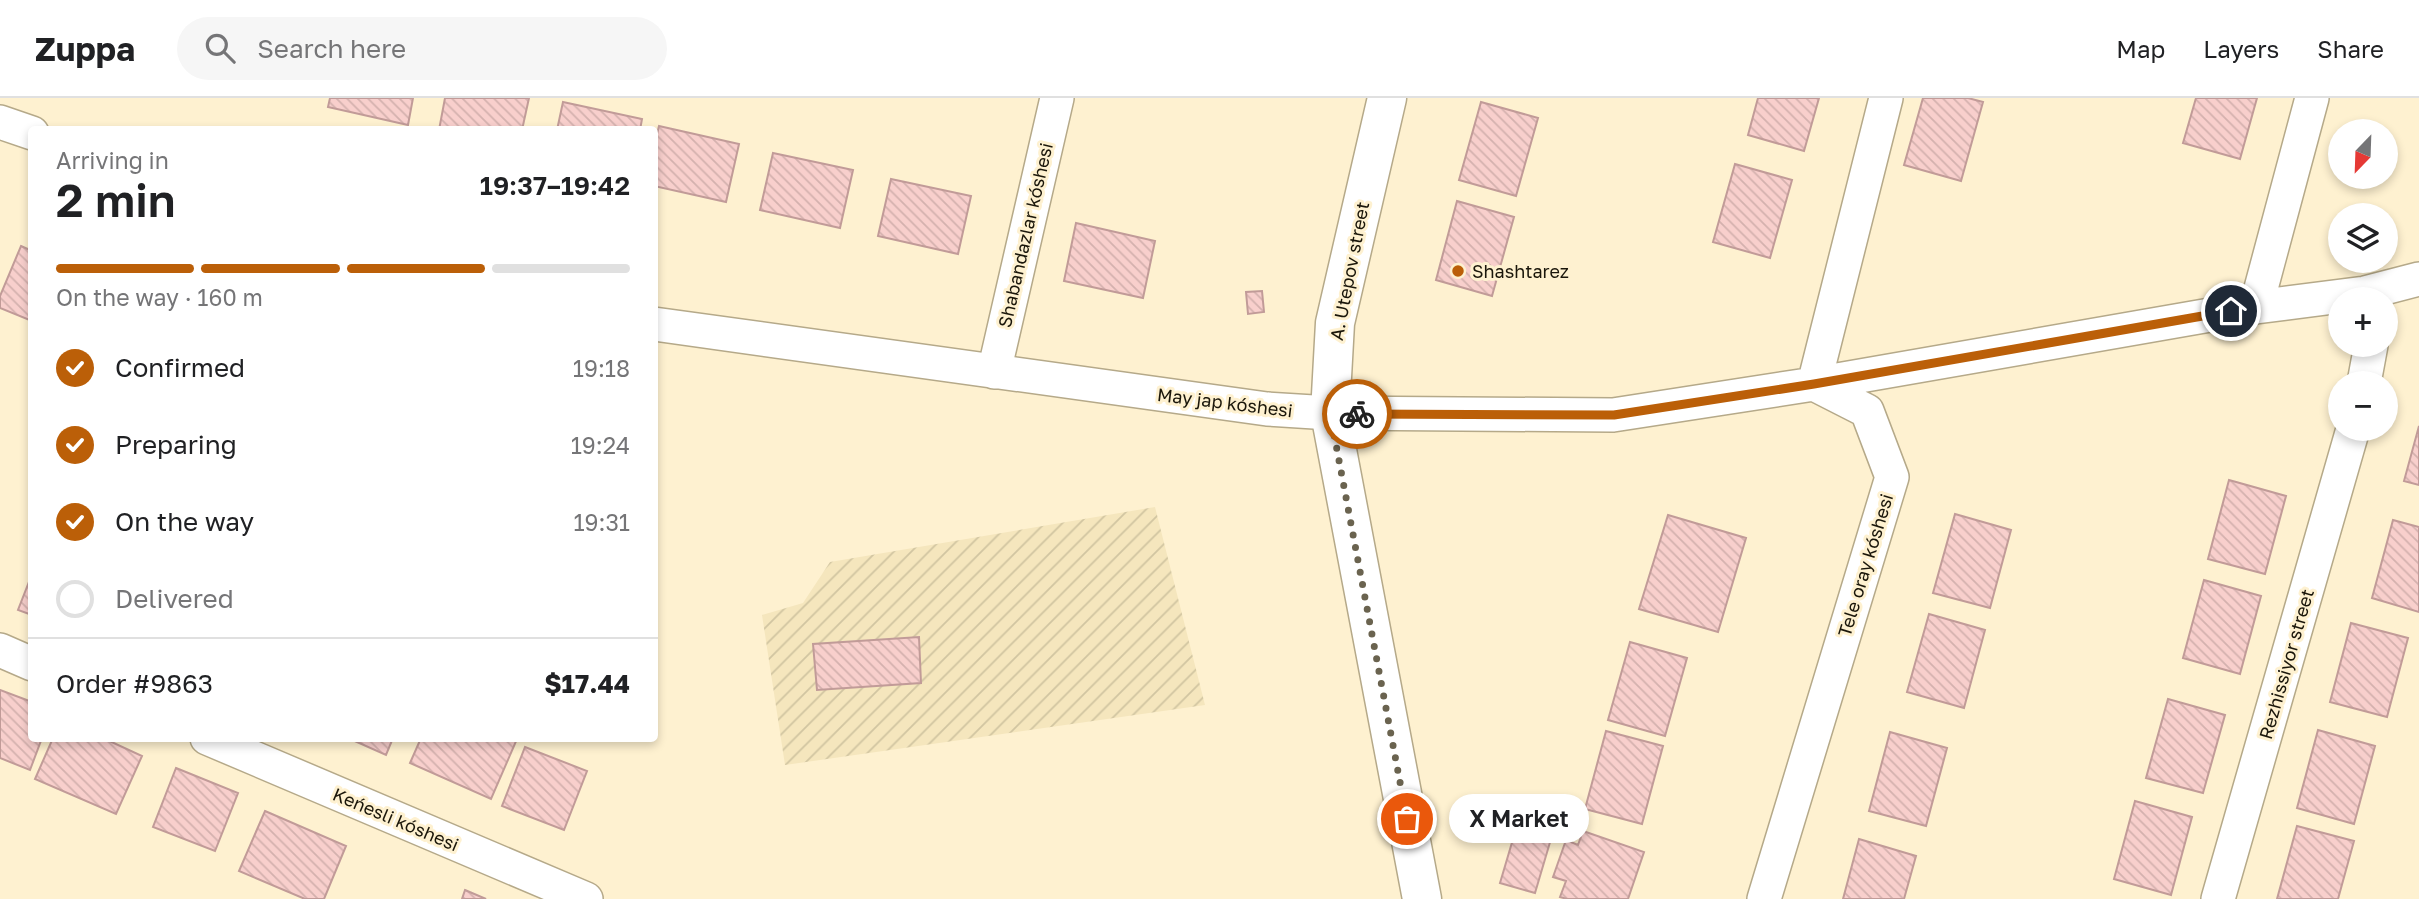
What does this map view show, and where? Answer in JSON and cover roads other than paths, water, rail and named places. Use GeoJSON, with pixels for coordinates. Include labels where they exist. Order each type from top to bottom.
{"type":"FeatureCollection","features":[{"type":"Feature","properties":{"kind":"street","name":"Shabandazlar kóshesi"},"geometry":{"type":"LineString","coordinates":[[994,372],[1056,98]]}},
{"type":"Feature","properties":{"kind":"street","name":"A. Utepov street"},"geometry":{"type":"LineString","coordinates":[[1387,98],[1335,323],[1330,413],[1422,899]]}},
{"type":"Feature","properties":{"kind":"street"},"geometry":{"type":"LineString","coordinates":[[1814,384],[1886,98]]}},
{"type":"Feature","properties":{"kind":"street"},"geometry":{"type":"LineString","coordinates":[[2256,307],[2312,98]]}},
{"type":"Feature","properties":{"kind":"street","name":"May jap kóshesi"},"geometry":{"type":"LineString","coordinates":[[2394,287],[2419,279]]}},
{"type":"Feature","properties":{"kind":"street","name":"May jap kóshesi"},"geometry":{"type":"LineString","coordinates":[[658,325],[1267,409],[1330,413],[1614,415],[1814,384],[2256,307],[2328,300]]}},
{"type":"Feature","properties":{"kind":"street","name":"Tele oray kóshesi"},"geometry":{"type":"LineString","coordinates":[[1764,899],[1892,477],[1867,411],[1814,384]]}},
{"type":"Feature","properties":{"kind":"street","name":"Rezhissiyor street"},"geometry":{"type":"LineString","coordinates":[[2218,899],[2350,441]]}},
{"type":"Feature","properties":{"kind":"street"},"geometry":{"type":"LineString","coordinates":[[0,650],[28,662]]}},
{"type":"Feature","properties":{"kind":"street","name":"Keńesli kóshesi"},"geometry":{"type":"LineString","coordinates":[[216,742],[586,899]]}},
{"type":"Feature","properties":{"kind":"place","name":"Shashtarez"},"geometry":{"type":"Point","coordinates":[1458,271]}},
{"type":"Feature","properties":{"kind":"place","name":"X Market"},"geometry":{"type":"Point","coordinates":[1407,819]}}]}
